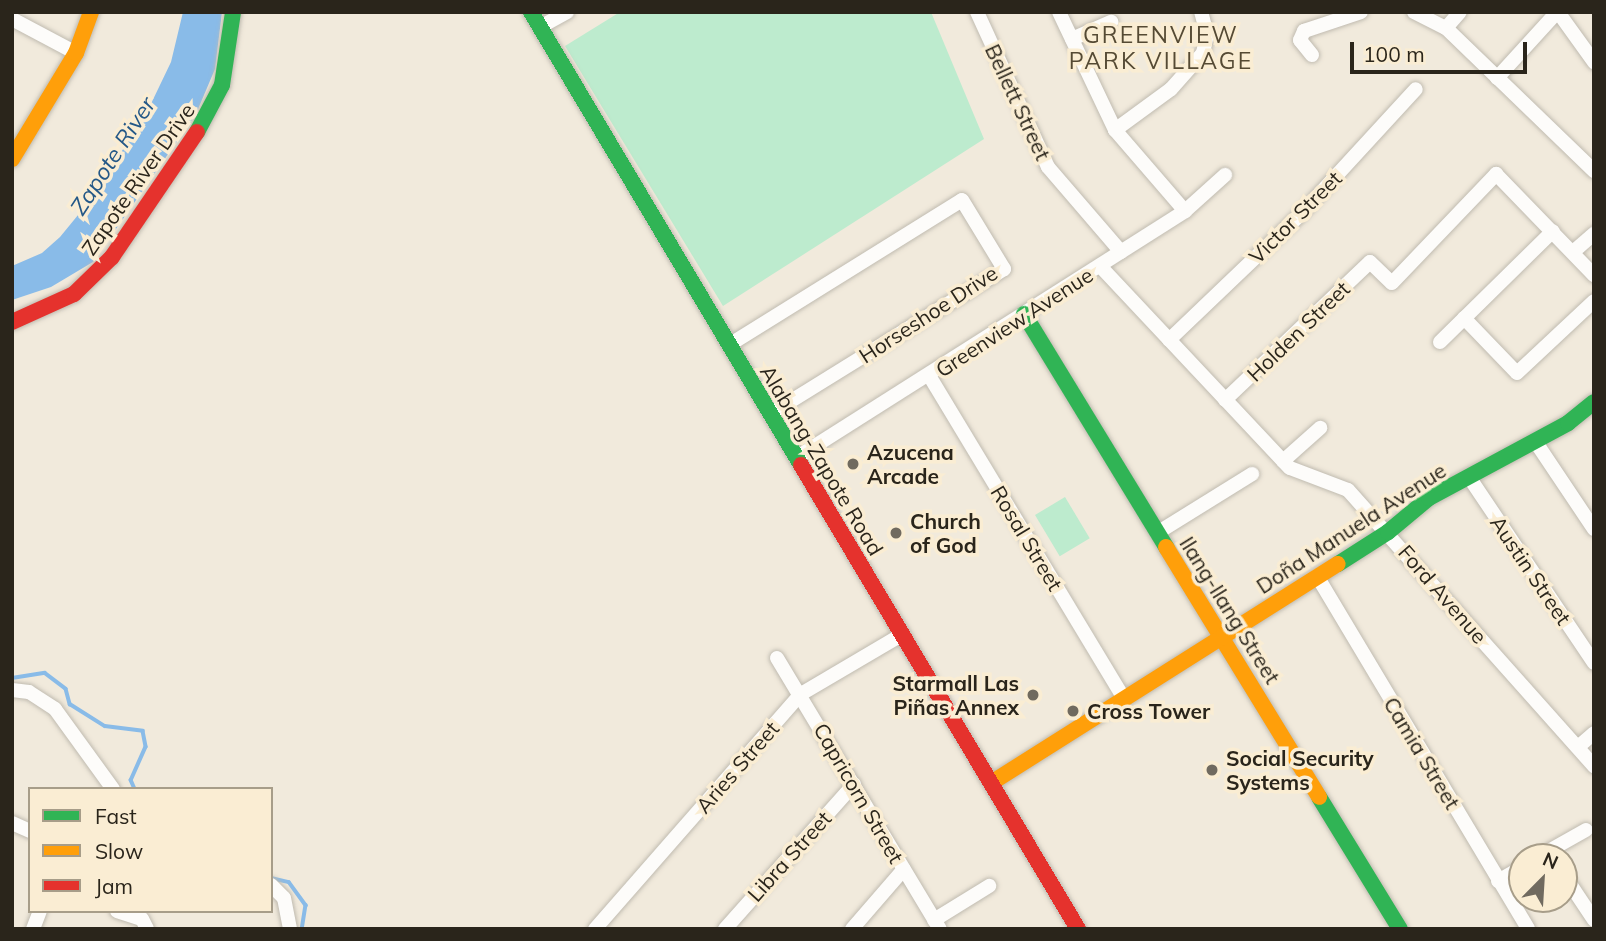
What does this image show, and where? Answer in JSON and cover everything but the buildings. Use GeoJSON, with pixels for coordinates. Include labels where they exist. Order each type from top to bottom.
{"type":"FeatureCollection","features":[{"type":"Feature","properties":{"kind":"main road"},"geometry":{"type":"LineString","coordinates":[[12,159],[76,52],[91,12]]}},
{"type":"Feature","properties":{"kind":"main road","name":"Zapote River Drive"},"geometry":{"type":"LineString","coordinates":[[12,322],[74,294],[112,257],[213,109],[222,85],[233,12]]}},
{"type":"Feature","properties":{"kind":"main road","name":"Alabang-Zapote Road"},"geometry":{"type":"LineString","coordinates":[[531,12],[1078,929]]}},
{"type":"Feature","properties":{"kind":"main road","name":"Ilang-Ilang Street"},"geometry":{"type":"LineString","coordinates":[[1024,314],[1157,533],[1223,635],[1400,929]]}},
{"type":"Feature","properties":{"kind":"main road","name":"Doña Manuela Avenue"},"geometry":{"type":"LineString","coordinates":[[991,783],[1388,532],[1429,498],[1535,441],[1594,402]]}},
{"type":"Feature","properties":{"kind":"street"},"geometry":{"type":"LineString","coordinates":[[540,27],[567,12]]}},
{"type":"Feature","properties":{"kind":"street","name":"Bellett Street"},"geometry":{"type":"LineString","coordinates":[[977,12],[1048,167],[1121,253]]}},
{"type":"Feature","properties":{"kind":"street"},"geometry":{"type":"LineString","coordinates":[[1059,12],[1115,130],[1185,211]]}},
{"type":"Feature","properties":{"kind":"street"},"geometry":{"type":"LineString","coordinates":[[1115,130],[1171,89],[1203,53],[1208,34],[1201,12]]}},
{"type":"Feature","properties":{"kind":"street"},"geometry":{"type":"LineString","coordinates":[[1312,55],[1300,40],[1304,31],[1361,12]]}},
{"type":"Feature","properties":{"kind":"street"},"geometry":{"type":"LineString","coordinates":[[1414,12],[1446,28],[1594,171]]}},
{"type":"Feature","properties":{"kind":"street"},"geometry":{"type":"LineString","coordinates":[[1446,28],[1461,12]]}},
{"type":"Feature","properties":{"kind":"street"},"geometry":{"type":"LineString","coordinates":[[1497,78],[1557,12],[1594,62]]}},
{"type":"Feature","properties":{"kind":"street"},"geometry":{"type":"LineString","coordinates":[[12,19],[76,52]]}},
{"type":"Feature","properties":{"kind":"street"},"geometry":{"type":"LineString","coordinates":[[1072,39],[1111,22]]}},
{"type":"Feature","properties":{"kind":"street","name":"Victor Street"},"geometry":{"type":"LineString","coordinates":[[1170,340],[1302,213],[1416,89]]}},
{"type":"Feature","properties":{"kind":"street","name":"Holden Street"},"geometry":{"type":"LineString","coordinates":[[1225,400],[1370,262],[1391,283],[1496,174],[1553,231]]}},
{"type":"Feature","properties":{"kind":"street","name":"Greenview Avenue"},"geometry":{"type":"LineString","coordinates":[[796,458],[930,377],[1185,211],[1225,175]]}},
{"type":"Feature","properties":{"kind":"street","name":"Horseshoe Drive"},"geometry":{"type":"LineString","coordinates":[[729,345],[962,200],[1004,269],[770,414]]}},
{"type":"Feature","properties":{"kind":"street"},"geometry":{"type":"LineString","coordinates":[[1440,342],[1553,231],[1594,275]]}},
{"type":"Feature","properties":{"kind":"street"},"geometry":{"type":"LineString","coordinates":[[1573,252],[1594,234]]}},
{"type":"Feature","properties":{"kind":"street","name":"Ford Avenue"},"geometry":{"type":"LineString","coordinates":[[1100,266],[1283,461],[1300,474],[1348,490],[1594,766]]}},
{"type":"Feature","properties":{"kind":"street"},"geometry":{"type":"LineString","coordinates":[[1464,318],[1517,373],[1594,301]]}},
{"type":"Feature","properties":{"kind":"street","name":"Rosal Street"},"geometry":{"type":"LineString","coordinates":[[930,377],[1124,699]]}},
{"type":"Feature","properties":{"kind":"street"},"geometry":{"type":"LineString","coordinates":[[1283,461],[1320,428]]}},
{"type":"Feature","properties":{"kind":"street"},"geometry":{"type":"LineString","coordinates":[[1535,441],[1594,529]]}},
{"type":"Feature","properties":{"kind":"street"},"geometry":{"type":"LineString","coordinates":[[1157,533],[1252,474]]}},
{"type":"Feature","properties":{"kind":"street","name":"Austin Street"},"geometry":{"type":"LineString","coordinates":[[1469,477],[1594,663]]}},
{"type":"Feature","properties":{"kind":"street","name":"Camia Street"},"geometry":{"type":"LineString","coordinates":[[1317,576],[1528,929]]}},
{"type":"Feature","properties":{"kind":"street","name":"Aries Street"},"geometry":{"type":"LineString","coordinates":[[596,929],[801,694],[903,634]]}},
{"type":"Feature","properties":{"kind":"street","name":"Capricorn Street"},"geometry":{"type":"LineString","coordinates":[[777,658],[937,924]]}},
{"type":"Feature","properties":{"kind":"street"},"geometry":{"type":"LineString","coordinates":[[12,690],[29,692],[55,709],[112,787]]}},
{"type":"Feature","properties":{"kind":"street"},"geometry":{"type":"LineString","coordinates":[[1578,747],[1594,733]]}},
{"type":"Feature","properties":{"kind":"street","name":"Libra Street"},"geometry":{"type":"LineString","coordinates":[[725,929],[853,784]]}},
{"type":"Feature","properties":{"kind":"street"},"geometry":{"type":"LineString","coordinates":[[12,823],[28,830]]}},
{"type":"Feature","properties":{"kind":"street"},"geometry":{"type":"LineString","coordinates":[[1565,843],[1586,830]]}},
{"type":"Feature","properties":{"kind":"street"},"geometry":{"type":"LineString","coordinates":[[852,929],[904,869]]}},
{"type":"Feature","properties":{"kind":"street"},"geometry":{"type":"LineString","coordinates":[[1498,881],[1508,875]]}},
{"type":"Feature","properties":{"kind":"street"},"geometry":{"type":"LineString","coordinates":[[937,924],[989,886]]}},
{"type":"Feature","properties":{"kind":"street"},"geometry":{"type":"LineString","coordinates":[[273,887],[284,898],[290,929]]}},
{"type":"Feature","properties":{"kind":"street"},"geometry":{"type":"LineString","coordinates":[[1578,896],[1594,920]]}},
{"type":"Feature","properties":{"kind":"street"},"geometry":{"type":"LineString","coordinates":[[123,913],[142,919],[147,929]]}},
{"type":"Feature","properties":{"kind":"green space"},"geometry":{"type":"Polygon","coordinates":[[[620,12],[931,12],[984,139],[723,306],[565,46],[620,12]]]}},
{"type":"Feature","properties":{"kind":"green space"},"geometry":{"type":"Polygon","coordinates":[[[1065,497],[1090,538],[1060,556],[1035,515],[1065,497]]]}},
{"type":"Feature","properties":{"kind":"water"},"geometry":{"type":"Polygon","coordinates":[[[183,12],[222,12],[215,69],[196,114],[93,262],[51,287],[12,300],[12,266],[42,253],[60,237],[92,198],[148,110],[171,62],[183,12]]]}},
{"type":"Feature","properties":{"kind":"waterway"},"geometry":{"type":"LineString","coordinates":[[12,678],[45,673],[66,689],[70,704],[105,726],[143,731],[146,747],[131,780],[134,787]]}},
{"type":"Feature","properties":{"kind":"waterway"},"geometry":{"type":"LineString","coordinates":[[273,878],[289,882],[306,905],[302,929]]}},
{"type":"Feature","properties":{"kind":"traffic: fast"},"geometry":{"type":"LineString","coordinates":[[197,132],[222,85],[233,12]]}},
{"type":"Feature","properties":{"kind":"traffic: fast"},"geometry":{"type":"LineString","coordinates":[[531,12],[801,465]]}},
{"type":"Feature","properties":{"kind":"traffic: fast"},"geometry":{"type":"LineString","coordinates":[[1024,314],[1166,547]]}},
{"type":"Feature","properties":{"kind":"traffic: fast"},"geometry":{"type":"LineString","coordinates":[[1338,564],[1388,532],[1429,498],[1568,423],[1594,402]]}},
{"type":"Feature","properties":{"kind":"traffic: fast"},"geometry":{"type":"LineString","coordinates":[[1319,797],[1400,929]]}},
{"type":"Feature","properties":{"kind":"traffic: slow"},"geometry":{"type":"LineString","coordinates":[[12,159],[76,53],[91,12]]}},
{"type":"Feature","properties":{"kind":"traffic: slow"},"geometry":{"type":"LineString","coordinates":[[1166,547],[1319,797]]}},
{"type":"Feature","properties":{"kind":"traffic: slow"},"geometry":{"type":"LineString","coordinates":[[991,783],[1338,564]]}},
{"type":"Feature","properties":{"kind":"traffic: jam"},"geometry":{"type":"LineString","coordinates":[[12,322],[74,294],[112,257],[197,132]]}},
{"type":"Feature","properties":{"kind":"traffic: jam"},"geometry":{"type":"LineString","coordinates":[[801,465],[1078,929]]}},
{"type":"Feature","properties":{"kind":"place","name":"Azucena Arcade"},"geometry":{"type":"Point","coordinates":[853,464]}},
{"type":"Feature","properties":{"kind":"place","name":"Church of God"},"geometry":{"type":"Point","coordinates":[896,533]}},
{"type":"Feature","properties":{"kind":"place","name":"Starmall Las Piñas Annex"},"geometry":{"type":"Point","coordinates":[1033,695]}},
{"type":"Feature","properties":{"kind":"place","name":"Cross Tower"},"geometry":{"type":"Point","coordinates":[1073,711]}},
{"type":"Feature","properties":{"kind":"place","name":"Social Security Systems"},"geometry":{"type":"Point","coordinates":[1212,770]}},
{"type":"Feature","properties":{"kind":"district","name":"GREENVIEW PARK VILLAGE"},"geometry":{"type":"Point","coordinates":[1161,48]}},
{"type":"Feature","properties":{"kind":"water label","name":"Zapote River"},"geometry":{"type":"Point","coordinates":[113,156]}}]}
